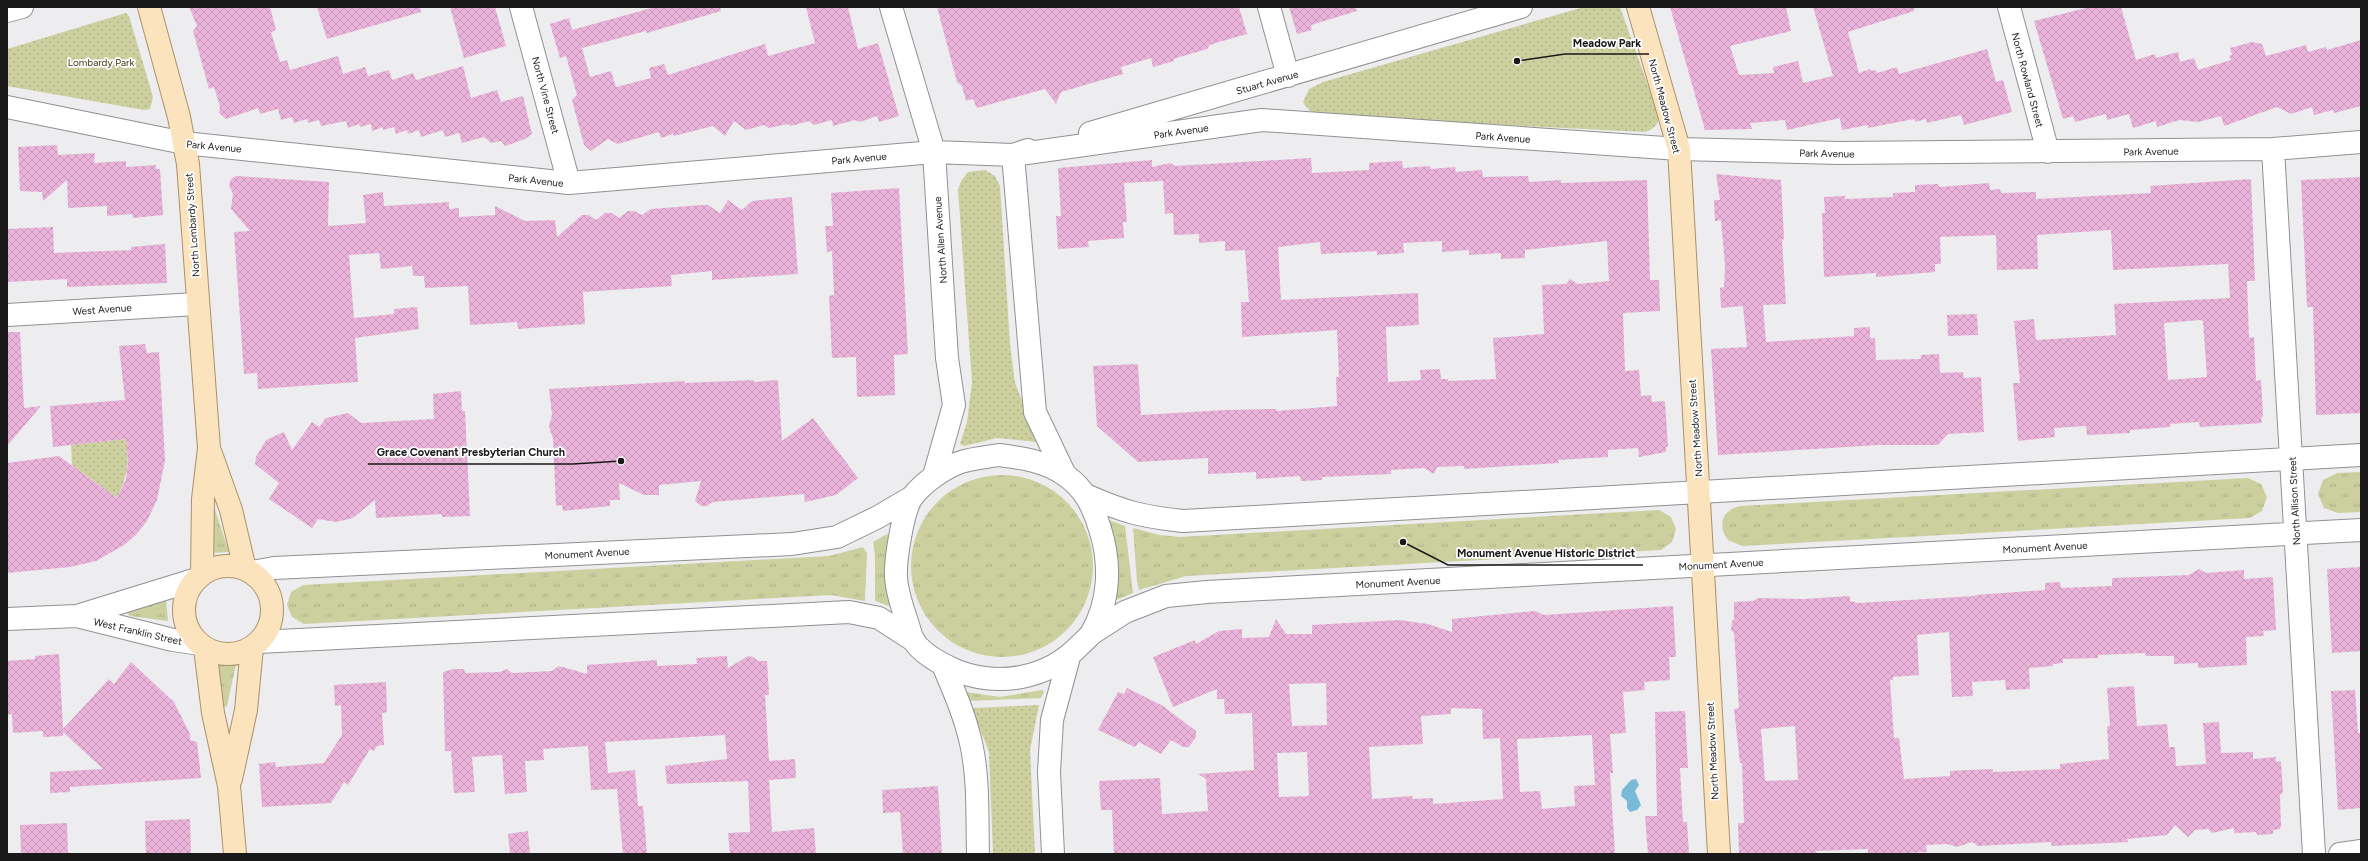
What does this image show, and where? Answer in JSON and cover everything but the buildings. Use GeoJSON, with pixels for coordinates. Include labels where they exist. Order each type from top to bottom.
{"type":"FeatureCollection","features":[{"type":"Feature","properties":{"kind":"main road","name":"North Lombardy Street"},"geometry":{"type":"LineString","coordinates":[[149,7],[179,117],[188,164],[197,304],[209,448],[202,505],[200,576]]}},
{"type":"Feature","properties":{"kind":"main road","name":"North Meadow Street"},"geometry":{"type":"LineString","coordinates":[[1638,7],[1679,149],[1699,491],[1711,737],[1719,854]]}},
{"type":"Feature","properties":{"kind":"main road","name":"North Lombardy Street"},"geometry":{"type":"LineString","coordinates":[[209,448],[231,510],[248,570]]}},
{"type":"Feature","properties":{"kind":"main road"},"geometry":{"type":"LineString","coordinates":[[229,786],[246,710],[255,644],[269,625],[272,605],[269,592],[262,581],[248,570],[223,566],[200,576],[188,590],[184,604],[184,620],[190,633],[202,646],[219,653],[233,654],[255,644]]}},
{"type":"Feature","properties":{"kind":"main road"},"geometry":{"type":"LineString","coordinates":[[202,646],[213,713],[229,786],[235,854]]}},
{"type":"Feature","properties":{"kind":"street"},"geometry":{"type":"LineString","coordinates":[[7,11],[22,7]]}},
{"type":"Feature","properties":{"kind":"street","name":"North Vine Street"},"geometry":{"type":"LineString","coordinates":[[521,7],[569,183]]}},
{"type":"Feature","properties":{"kind":"street","name":"North Allen Avenue"},"geometry":{"type":"LineString","coordinates":[[891,7],[934,152],[947,358],[954,406],[934,476]]}},
{"type":"Feature","properties":{"kind":"street"},"geometry":{"type":"LineString","coordinates":[[1268,7],[1288,76]]}},
{"type":"Feature","properties":{"kind":"street","name":"Stuart Avenue"},"geometry":{"type":"LineString","coordinates":[[1013,155],[1521,7]]}},
{"type":"Feature","properties":{"kind":"street","name":"North Rowland Street"},"geometry":{"type":"LineString","coordinates":[[2009,7],[2048,152]]}},
{"type":"Feature","properties":{"kind":"street","name":"Park Avenue"},"geometry":{"type":"LineString","coordinates":[[7,107],[184,144],[569,183],[934,152],[1013,155],[1262,120],[1679,149],[1840,153],[2273,149],[2361,142]]}},
{"type":"Feature","properties":{"kind":"street","name":"North Allison Street"},"geometry":{"type":"LineString","coordinates":[[2273,149],[2314,854]]}},
{"type":"Feature","properties":{"kind":"street"},"geometry":{"type":"LineString","coordinates":[[1013,155],[1035,412],[1065,475]]}},
{"type":"Feature","properties":{"kind":"street","name":"West Avenue"},"geometry":{"type":"LineString","coordinates":[[7,315],[197,304]]}},
{"type":"Feature","properties":{"kind":"street"},"geometry":{"type":"LineString","coordinates":[[934,476],[961,462],[999,455],[1037,460],[1065,475],[1088,496],[1118,510],[1145,517],[1183,521],[1699,491],[2361,456]]}},
{"type":"Feature","properties":{"kind":"street","name":"Monument Avenue"},"geometry":{"type":"LineString","coordinates":[[248,570],[792,544],[837,537],[878,517],[912,497],[934,476]]}},
{"type":"Feature","properties":{"kind":"street"},"geometry":{"type":"LineString","coordinates":[[255,644],[849,612],[879,618],[913,640],[942,665],[973,677],[1006,680],[1039,673],[1068,657],[1091,634],[1102,608],[1108,580],[1108,563],[1106,545],[1088,496]]}},
{"type":"Feature","properties":{"kind":"street"},"geometry":{"type":"LineString","coordinates":[[912,497],[897,552],[896,577],[913,640]]}},
{"type":"Feature","properties":{"kind":"street","name":"Monument Avenue"},"geometry":{"type":"LineString","coordinates":[[1091,634],[1125,612],[1166,596],[1703,565],[2361,530]]}},
{"type":"Feature","properties":{"kind":"street","name":"West Franklin Street"},"geometry":{"type":"LineString","coordinates":[[77,616],[200,576]]}},
{"type":"Feature","properties":{"kind":"street","name":"West Franklin Street"},"geometry":{"type":"LineString","coordinates":[[7,618],[77,616],[202,646]]}},
{"type":"Feature","properties":{"kind":"street"},"geometry":{"type":"LineString","coordinates":[[1053,854],[1049,772],[1052,720],[1068,657]]}},
{"type":"Feature","properties":{"kind":"street"},"geometry":{"type":"LineString","coordinates":[[942,665],[962,710],[971,743],[976,772],[978,854]]}},
{"type":"Feature","properties":{"kind":"street"},"geometry":{"type":"LineString","coordinates":[[2340,854],[2361,851]]}},
{"type":"Feature","properties":{"kind":"green space"},"geometry":{"type":"Polygon","coordinates":[[[1584,7],[1620,7],[1659,116],[1657,124],[1651,130],[1645,132],[1325,116],[1312,112],[1303,102],[1309,89],[1323,82],[1584,7]]]}},
{"type":"Feature","properties":{"kind":"green space","name":"Lombardy Park"},"geometry":{"type":"Polygon","coordinates":[[[126,13],[129,16],[153,97],[150,109],[144,110],[7,86],[7,49],[126,13]]]}},
{"type":"Feature","properties":{"kind":"green space"},"geometry":{"type":"Polygon","coordinates":[[[985,170],[995,176],[1000,186],[1010,344],[1015,383],[1038,441],[1037,442],[997,438],[964,446],[960,444],[967,422],[972,382],[958,190],[961,181],[968,172],[985,170]]]}},
{"type":"Feature","properties":{"kind":"green space"},"geometry":{"type":"Polygon","coordinates":[[[126,439],[127,469],[117,498],[72,465],[71,445],[126,439]]]}},
{"type":"Feature","properties":{"kind":"green space"},"geometry":{"type":"Polygon","coordinates":[[[2361,472],[2361,512],[2338,513],[2324,508],[2318,494],[2323,480],[2337,473],[2361,472]]]}},
{"type":"Feature","properties":{"kind":"green space"},"geometry":{"type":"Polygon","coordinates":[[[1002,475],[1020,477],[1037,482],[1060,496],[1072,508],[1086,531],[1091,548],[1093,566],[1091,584],[1086,601],[1072,624],[1060,636],[1037,650],[1020,655],[1002,657],[984,655],[967,650],[944,636],[932,624],[918,601],[913,584],[911,566],[913,548],[918,531],[932,508],[944,496],[967,482],[984,477],[1002,475]]]}},
{"type":"Feature","properties":{"kind":"green space"},"geometry":{"type":"Polygon","coordinates":[[[2248,478],[2261,484],[2267,497],[2262,511],[2250,518],[1742,546],[1728,540],[1722,524],[1725,515],[1729,511],[1740,506],[2248,478]]]}},
{"type":"Feature","properties":{"kind":"green space"},"geometry":{"type":"Polygon","coordinates":[[[214,508],[215,510],[229,552],[210,553],[214,508]]]}},
{"type":"Feature","properties":{"kind":"green space"},"geometry":{"type":"Polygon","coordinates":[[[1659,510],[1671,517],[1676,529],[1672,542],[1661,550],[1186,576],[1139,590],[1137,582],[1133,528],[1160,535],[1179,537],[1659,510]]]}},
{"type":"Feature","properties":{"kind":"green space"},"geometry":{"type":"Polygon","coordinates":[[[1109,520],[1125,526],[1133,593],[1116,600],[1114,598],[1118,566],[1109,520]]]}},
{"type":"Feature","properties":{"kind":"green space"},"geometry":{"type":"Polygon","coordinates":[[[887,534],[889,536],[887,554],[889,587],[892,605],[889,606],[875,601],[875,556],[873,542],[887,534]]]}},
{"type":"Feature","properties":{"kind":"green space"},"geometry":{"type":"Polygon","coordinates":[[[863,547],[867,553],[865,601],[831,595],[304,624],[292,617],[287,605],[291,592],[303,585],[829,556],[863,547]]]}},
{"type":"Feature","properties":{"kind":"green space"},"geometry":{"type":"Polygon","coordinates":[[[166,600],[168,621],[130,616],[126,612],[127,610],[166,600]]]}},
{"type":"Feature","properties":{"kind":"green space"},"geometry":{"type":"Polygon","coordinates":[[[236,664],[227,706],[222,708],[216,665],[236,664]]]}},
{"type":"Feature","properties":{"kind":"green space"},"geometry":{"type":"Polygon","coordinates":[[[1042,690],[1044,692],[1041,698],[968,701],[966,692],[1000,697],[1042,690]]]}},
{"type":"Feature","properties":{"kind":"green space"},"geometry":{"type":"Polygon","coordinates":[[[1039,705],[1030,750],[1035,854],[993,854],[989,752],[972,708],[1039,705]]]}},
{"type":"Feature","properties":{"kind":"water"},"geometry":{"type":"Polygon","coordinates":[[[1636,779],[1639,785],[1635,791],[1641,805],[1637,810],[1630,812],[1627,808],[1627,801],[1621,796],[1622,790],[1631,780],[1636,779]]]}},
{"type":"Feature","properties":{"kind":"place","name":"Meadow Park"},"geometry":{"type":"Point","coordinates":[1517,61]}},
{"type":"Feature","properties":{"kind":"place","name":"Grace Covenant Presbyterian Church"},"geometry":{"type":"Point","coordinates":[621,461]}},
{"type":"Feature","properties":{"kind":"place","name":"Monument Avenue Historic District"},"geometry":{"type":"Point","coordinates":[1403,542]}}]}
